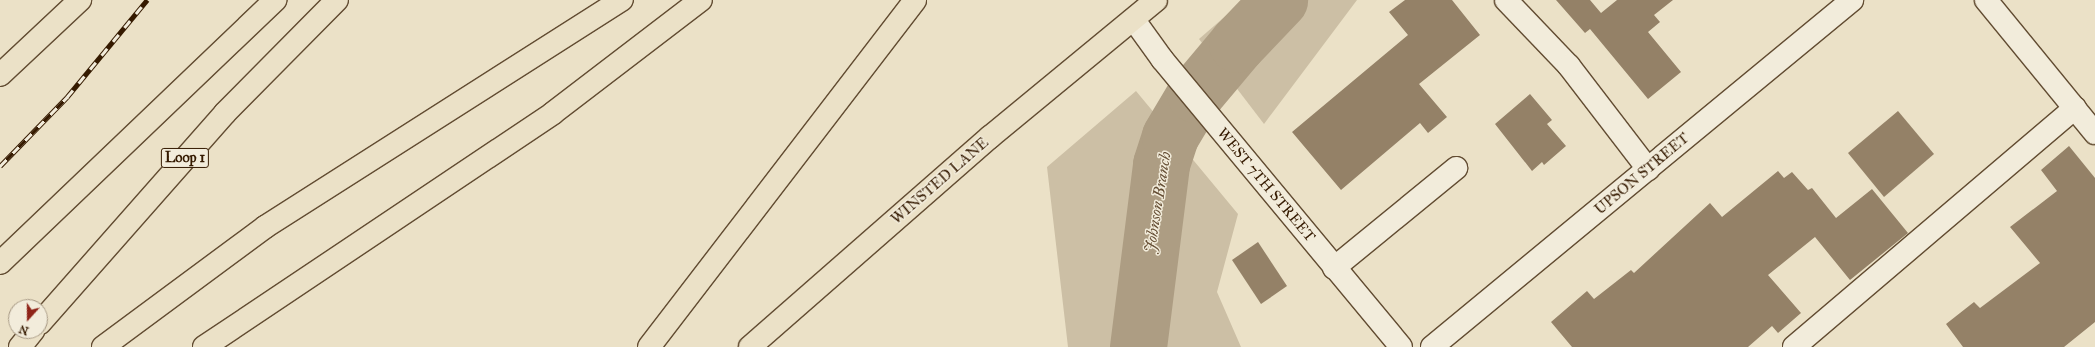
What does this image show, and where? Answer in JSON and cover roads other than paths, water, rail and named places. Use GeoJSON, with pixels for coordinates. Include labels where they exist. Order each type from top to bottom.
{"type":"FeatureCollection","features":[{"type":"Feature","properties":{"kind":"main road"},"geometry":{"type":"LineString","coordinates":[[0,75],[80,0]]}},
{"type":"Feature","properties":{"kind":"main road"},"geometry":{"type":"LineString","coordinates":[[0,263],[275,0]]}},
{"type":"Feature","properties":{"kind":"main road","name":"Loop 1"},"geometry":{"type":"LineString","coordinates":[[48,314],[225,113],[337,0]]}},
{"type":"Feature","properties":{"kind":"main road"},"geometry":{"type":"LineString","coordinates":[[103,347],[265,227],[622,0]]}},
{"type":"Feature","properties":{"kind":"main road"},"geometry":{"type":"LineString","coordinates":[[204,347],[553,113],[701,0]]}},
{"type":"Feature","properties":{"kind":"main road"},"geometry":{"type":"LineString","coordinates":[[649,347],[915,0]]}},
{"type":"Feature","properties":{"kind":"main road","name":"WINSTED LANE"},"geometry":{"type":"LineString","coordinates":[[750,347],[990,137],[1134,20],[1156,0]]}},
{"type":"Feature","properties":{"kind":"main road"},"geometry":{"type":"LineString","coordinates":[[20,347],[26,339]]}},
{"type":"Feature","properties":{"kind":"street"},"geometry":{"type":"LineString","coordinates":[[1506,0],[1569,66],[1648,169]]}},
{"type":"Feature","properties":{"kind":"street","name":"UPSON STREET"},"geometry":{"type":"LineString","coordinates":[[1432,347],[1852,0]]}},
{"type":"Feature","properties":{"kind":"street"},"geometry":{"type":"LineString","coordinates":[[1986,0],[2095,133]]}},
{"type":"Feature","properties":{"kind":"street","name":"WEST 7TH STREET"},"geometry":{"type":"LineString","coordinates":[[1134,20],[1162,59],[1239,154],[1401,347]]}},
{"type":"Feature","properties":{"kind":"street"},"geometry":{"type":"LineString","coordinates":[[1794,347],[2075,108]]}},
{"type":"Feature","properties":{"kind":"street"},"geometry":{"type":"LineString","coordinates":[[1334,268],[1456,168]]}},
{"type":"Feature","properties":{"kind":"waterway","name":"Johnson Branch"},"geometry":{"type":"LineString","coordinates":[[1138,347],[1161,164],[1170,136],[1195,94],[1237,44],[1279,0]]}},
{"type":"Feature","properties":{"kind":"railway"},"geometry":{"type":"LineString","coordinates":[[0,166],[67,97],[147,0]]}}]}
